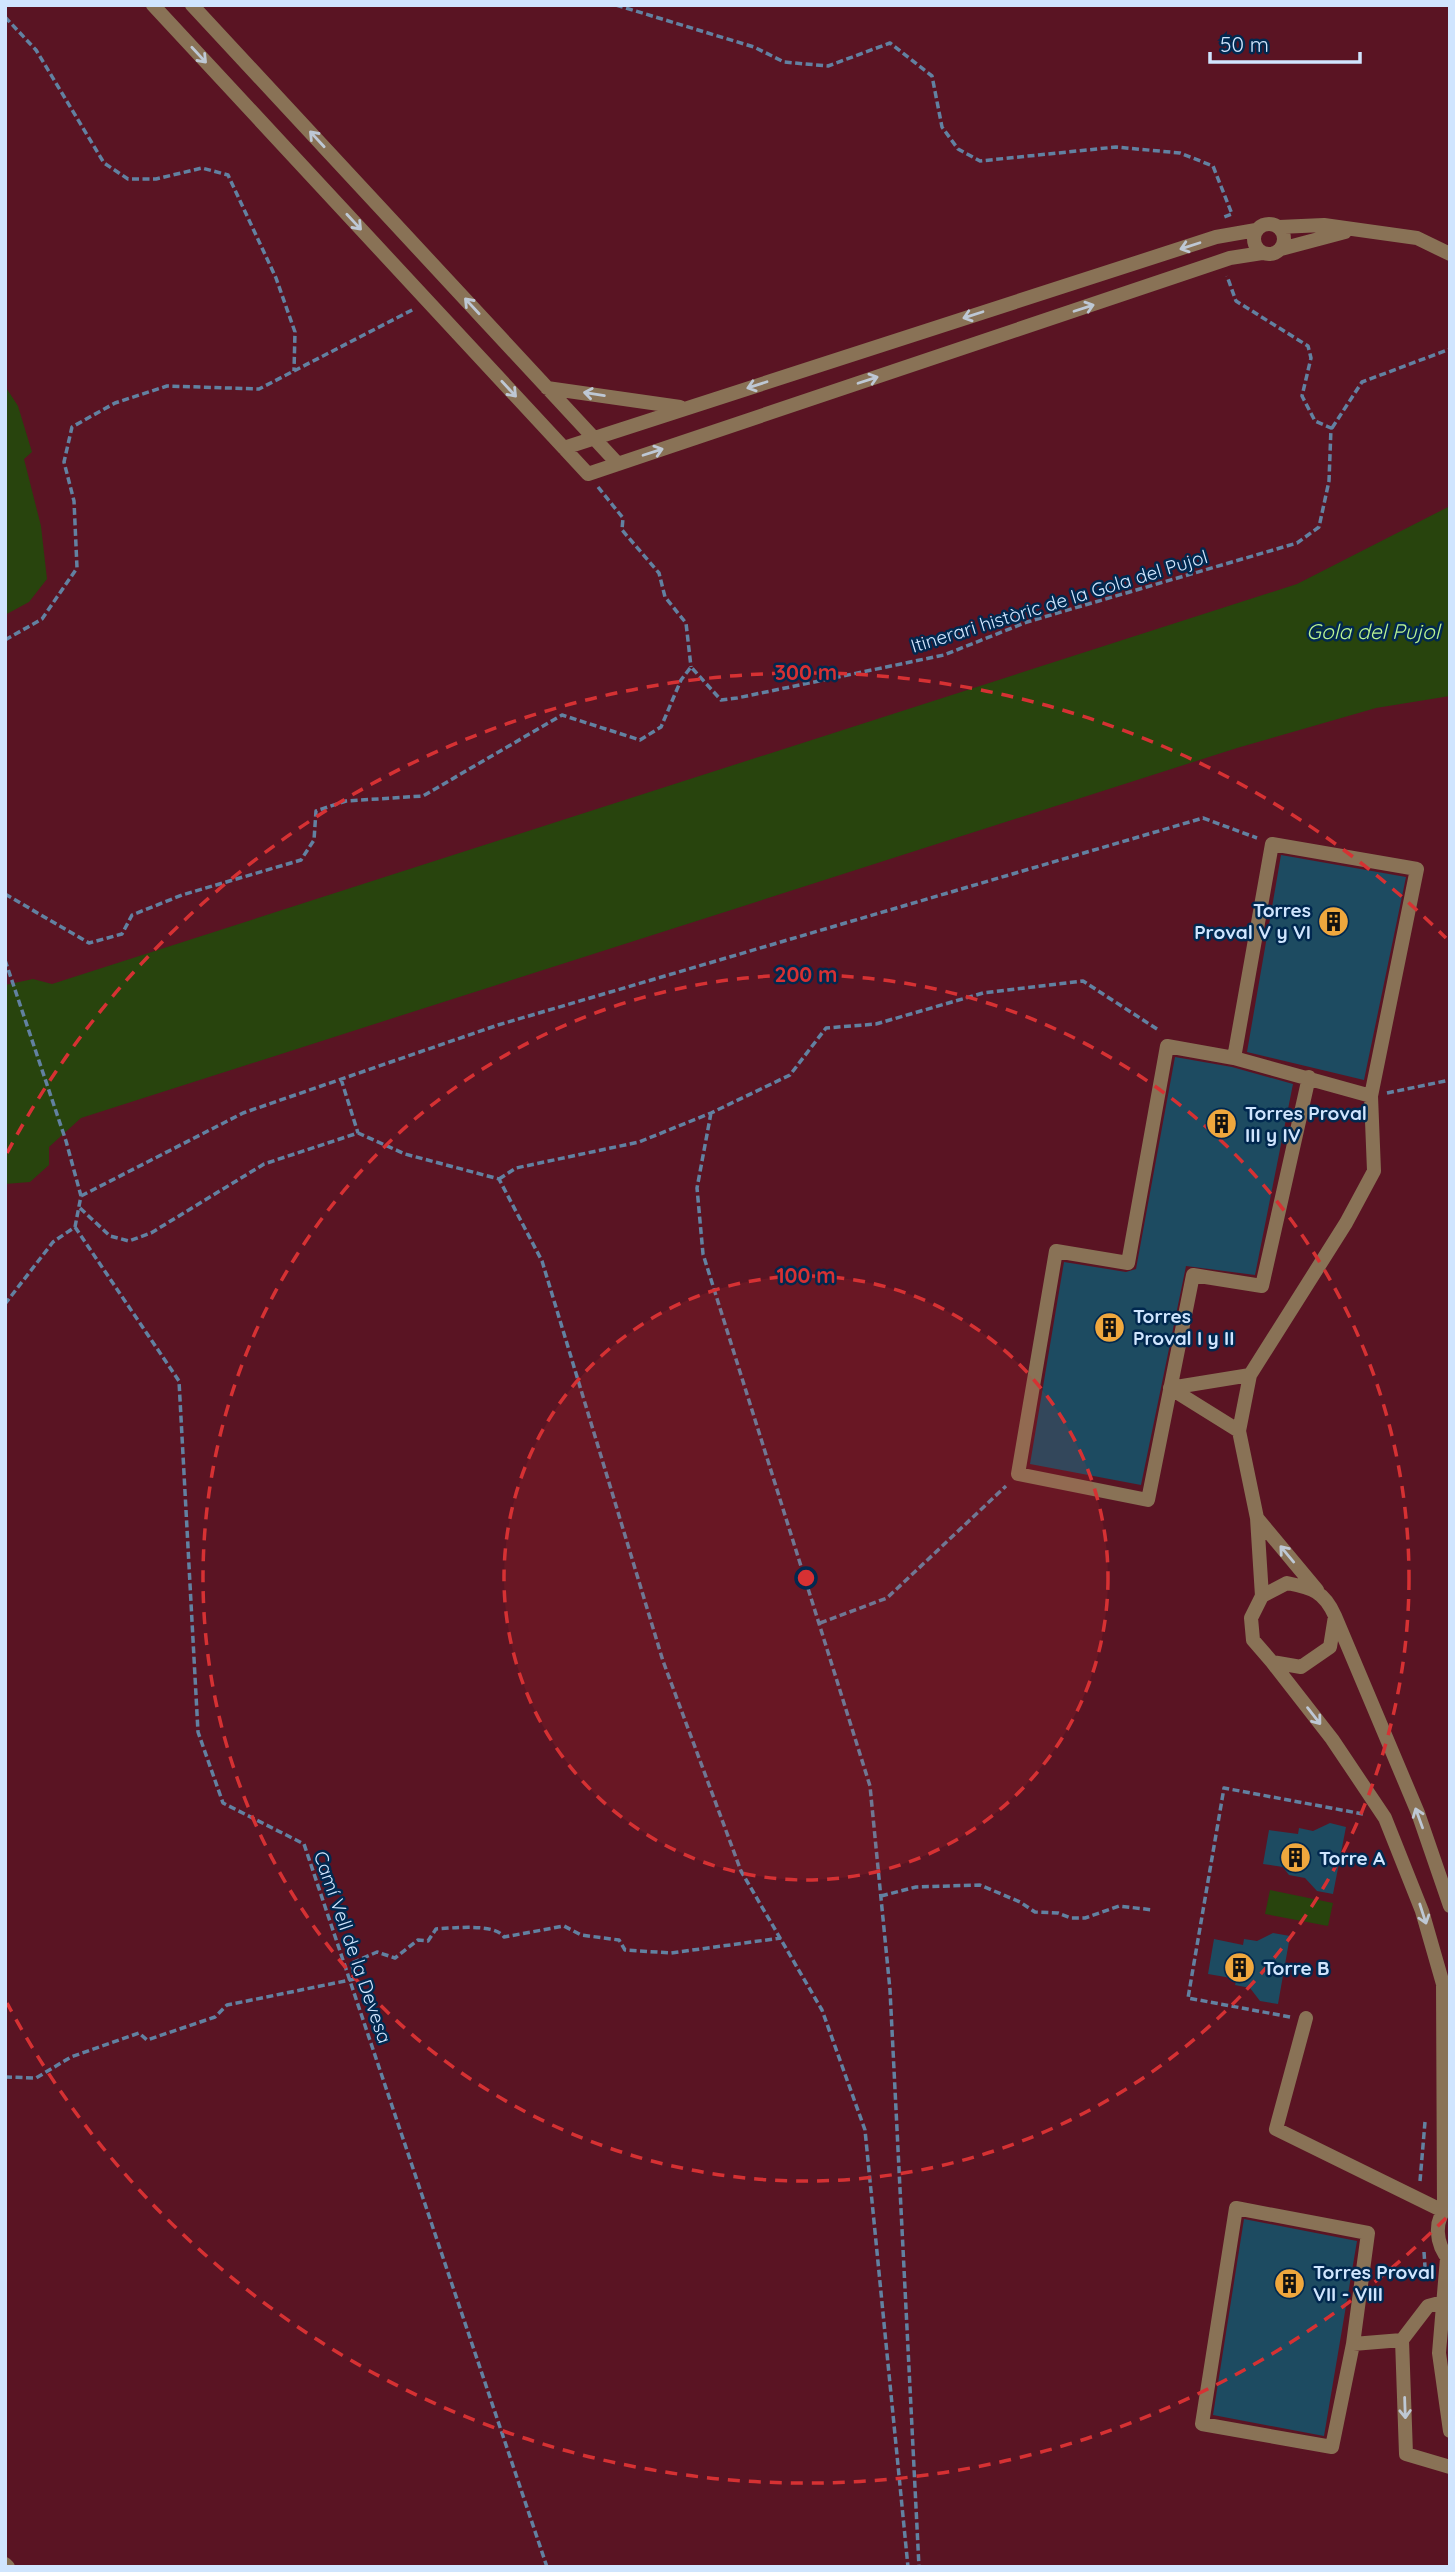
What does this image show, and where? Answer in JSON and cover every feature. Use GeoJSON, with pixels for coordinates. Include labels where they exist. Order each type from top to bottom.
{"type":"FeatureCollection","features":[{"type":"Feature","properties":{"kind":"street"},"geometry":{"type":"LineString","coordinates":[[153,5],[588,474],[1222,261],[1262,253],[1272,254],[1281,249],[1349,231]]}},
{"type":"Feature","properties":{"kind":"street"},"geometry":{"type":"LineString","coordinates":[[192,5],[618,464]]}},
{"type":"Feature","properties":{"kind":"street"},"geometry":{"type":"LineString","coordinates":[[564,448],[1216,237],[1256,230],[1269,224],[1279,227],[1324,225],[1349,231],[1417,238],[1450,254]]}},
{"type":"Feature","properties":{"kind":"street"},"geometry":{"type":"LineString","coordinates":[[1279,227],[1285,240],[1281,249]]}},
{"type":"Feature","properties":{"kind":"street"},"geometry":{"type":"LineString","coordinates":[[1256,230],[1255,246],[1262,253]]}},
{"type":"Feature","properties":{"kind":"street"},"geometry":{"type":"LineString","coordinates":[[547,387],[685,408]]}},
{"type":"Feature","properties":{"kind":"street"},"geometry":{"type":"LineString","coordinates":[[1234,1058],[1272,844],[1417,869],[1371,1096],[1374,1171],[1346,1223],[1250,1375],[1239,1431],[1257,1518],[1262,1596],[1251,1618],[1253,1640],[1332,1739],[1385,1818],[1422,1911],[1443,1984],[1446,2208],[1437,2236],[1448,2260],[1439,2354],[1450,2431]]}},
{"type":"Feature","properties":{"kind":"street"},"geometry":{"type":"LineString","coordinates":[[1309,1077],[1262,1286],[1193,1275],[1148,1500],[1018,1474],[1056,1251],[1128,1263],[1167,1046],[1234,1058],[1309,1077],[1371,1096]]}},
{"type":"Feature","properties":{"kind":"street"},"geometry":{"type":"LineString","coordinates":[[1170,1388],[1250,1375]]}},
{"type":"Feature","properties":{"kind":"street"},"geometry":{"type":"LineString","coordinates":[[1170,1388],[1239,1431]]}},
{"type":"Feature","properties":{"kind":"street"},"geometry":{"type":"LineString","coordinates":[[1257,1518],[1329,1601],[1418,1813],[1450,1906]]}},
{"type":"Feature","properties":{"kind":"street"},"geometry":{"type":"LineString","coordinates":[[1262,1596],[1287,1583],[1317,1590]]}},
{"type":"Feature","properties":{"kind":"street"},"geometry":{"type":"LineString","coordinates":[[1272,1662],[1301,1667],[1330,1647],[1335,1616]]}},
{"type":"Feature","properties":{"kind":"street"},"geometry":{"type":"LineString","coordinates":[[1305,2019],[1276,2129],[1446,2208]]}},
{"type":"Feature","properties":{"kind":"street"},"geometry":{"type":"LineString","coordinates":[[1236,2208],[1368,2233],[1353,2344],[1332,2447],[1202,2424],[1236,2208]]}},
{"type":"Feature","properties":{"kind":"street"},"geometry":{"type":"LineString","coordinates":[[1443,2302],[1428,2306],[1402,2340],[1406,2454],[1450,2467]]}},
{"type":"Feature","properties":{"kind":"street"},"geometry":{"type":"LineString","coordinates":[[1353,2344],[1402,2340]]}},
{"type":"Feature","properties":{"kind":"path"},"geometry":{"type":"LineString","coordinates":[[616,5],[754,47],[784,62],[828,65],[890,43],[932,76],[942,127],[958,149],[980,161],[1116,147],[1180,153],[1213,166],[1233,214],[1210,222],[1216,237]]}},
{"type":"Feature","properties":{"kind":"path"},"geometry":{"type":"LineString","coordinates":[[5,17],[36,50],[104,163],[128,179],[156,179],[202,169],[228,175],[276,278],[295,332],[294,371]]}},
{"type":"Feature","properties":{"kind":"path"},"geometry":{"type":"LineString","coordinates":[[1222,261],[1236,301],[1308,346],[1311,358],[1302,396],[1315,421],[1331,428],[1362,382],[1450,349]]}},
{"type":"Feature","properties":{"kind":"path"},"geometry":{"type":"LineString","coordinates":[[5,640],[42,619],[77,568],[74,501],[64,462],[72,427],[115,403],[167,386],[259,388],[429,302]]}},
{"type":"Feature","properties":{"kind":"path","name":"Itinerari històric de la Gola del Pujol"},"geometry":{"type":"LineString","coordinates":[[691,667],[722,700],[737,698],[944,655],[1027,622],[1297,543],[1319,527],[1329,481],[1331,428]]}},
{"type":"Feature","properties":{"kind":"path"},"geometry":{"type":"LineString","coordinates":[[5,894],[89,943],[122,934],[132,915],[182,895],[300,860],[314,839],[316,811],[346,801],[423,796],[562,715],[640,740],[661,727],[681,680],[691,667],[686,623],[665,597],[659,573],[622,530],[622,517],[588,474]]}},
{"type":"Feature","properties":{"kind":"path"},"geometry":{"type":"LineString","coordinates":[[80,1196],[243,1113],[498,1025],[1203,818],[1272,844]]}},
{"type":"Feature","properties":{"kind":"path"},"geometry":{"type":"LineString","coordinates":[[5,960],[66,1141],[80,1196],[75,1227],[53,1242],[5,1304]]}},
{"type":"Feature","properties":{"kind":"path"},"geometry":{"type":"LineString","coordinates":[[499,1179],[516,1168],[639,1142],[711,1113],[790,1075],[826,1028],[876,1024],[983,993],[1083,981],[1159,1029],[1167,1046]]}},
{"type":"Feature","properties":{"kind":"path"},"geometry":{"type":"LineString","coordinates":[[341,1079],[358,1133]]}},
{"type":"Feature","properties":{"kind":"path"},"geometry":{"type":"LineString","coordinates":[[1371,1096],[1450,1080]]}},
{"type":"Feature","properties":{"kind":"path"},"geometry":{"type":"LineString","coordinates":[[711,1113],[697,1188],[703,1254],[870,1786],[890,1990],[919,2567]]}},
{"type":"Feature","properties":{"kind":"path"},"geometry":{"type":"LineString","coordinates":[[80,1208],[110,1236],[130,1241],[151,1233],[264,1164],[358,1133],[405,1154],[499,1179],[542,1261],[667,1673],[741,1871],[822,2010],[865,2130],[908,2567]]}},
{"type":"Feature","properties":{"kind":"path","name":"Camí Vell de la Devesa"},"geometry":{"type":"LineString","coordinates":[[75,1227],[179,1381],[198,1732],[223,1803],[304,1844],[547,2567]]}},
{"type":"Feature","properties":{"kind":"path"},"geometry":{"type":"LineString","coordinates":[[820,1623],[887,1598],[1018,1474]]}},
{"type":"Feature","properties":{"kind":"path"},"geometry":{"type":"LineString","coordinates":[[1305,2019],[1188,1998],[1224,1788],[1375,1816]]}},
{"type":"Feature","properties":{"kind":"path"},"geometry":{"type":"LineString","coordinates":[[881,1896],[916,1887],[980,1885],[1020,1902],[1035,1912],[1058,1913],[1071,1918],[1085,1918],[1119,1906],[1153,1910]]}},
{"type":"Feature","properties":{"kind":"path"},"geometry":{"type":"LineString","coordinates":[[5,2077],[36,2078],[71,2057],[139,2034],[147,2040],[215,2017],[227,2005],[354,1979],[352,1963],[377,1952],[395,1958],[418,1940],[428,1941],[436,1929],[495,1928],[504,1937],[564,1926],[581,1935],[619,1940],[625,1950],[671,1953],[781,1938]]}},
{"type":"Feature","properties":{"kind":"shaded area"},"geometry":{"type":"Polygon","coordinates":[[[5,5],[1450,5],[1450,2567],[5,2567],[5,5]]]}},
{"type":"Feature","properties":{"kind":"water"},"geometry":{"type":"Polygon","coordinates":[[[5,386],[18,406],[32,452],[24,459],[41,526],[47,579],[29,602],[5,615],[5,386]]]}},
{"type":"Feature","properties":{"kind":"water","name":"Gola del Pujol"},"geometry":{"type":"Polygon","coordinates":[[[1450,506],[1450,696],[1376,708],[1237,748],[81,1118],[49,1147],[49,1165],[30,1182],[5,1184],[5,985],[33,979],[52,984],[1297,584],[1450,506]]]}},
{"type":"Feature","properties":{"kind":"water"},"geometry":{"type":"Polygon","coordinates":[[[1270,1890],[1333,1903],[1328,1926],[1265,1914],[1270,1890]]]}},
{"type":"Feature","properties":{"kind":"building","name":"Torres Proval V y VI"},"geometry":{"type":"Polygon","coordinates":[[[1281,855],[1406,877],[1364,1080],[1247,1052],[1281,855]]]}},
{"type":"Feature","properties":{"kind":"building"},"geometry":{"type":"Polygon","coordinates":[[[1175,1057],[1232,1067],[1293,1084],[1255,1275],[1186,1266],[1141,1485],[1030,1464],[1064,1262],[1126,1272],[1136,1269],[1175,1057]]]}},
{"type":"Feature","properties":{"kind":"building","name":"Torre A"},"geometry":{"type":"Polygon","coordinates":[[[1330,1823],[1346,1827],[1333,1894],[1317,1891],[1305,1878],[1289,1875],[1283,1867],[1263,1864],[1269,1830],[1298,1834],[1299,1828],[1313,1831],[1330,1823]]]}},
{"type":"Feature","properties":{"kind":"building","name":"Torre B"},"geometry":{"type":"Polygon","coordinates":[[[1273,1933],[1290,1936],[1278,2004],[1260,2001],[1250,1988],[1235,1985],[1237,1979],[1208,1974],[1214,1939],[1243,1945],[1244,1939],[1257,1941],[1273,1933]]]}},
{"type":"Feature","properties":{"kind":"building","name":"Torres Proval VII - VIII"},"geometry":{"type":"Polygon","coordinates":[[[1244,2219],[1357,2241],[1324,2436],[1213,2415],[1244,2219]]]}},
{"type":"Feature","properties":{"kind":"place","name":"Torres Proval V y VI"},"geometry":{"type":"Point","coordinates":[1334,921]}},
{"type":"Feature","properties":{"kind":"place","name":"Torres Proval III y IV"},"geometry":{"type":"Point","coordinates":[1222,1124]}},
{"type":"Feature","properties":{"kind":"place","name":"Torres Proval I y II"},"geometry":{"type":"Point","coordinates":[1110,1327]}},
{"type":"Feature","properties":{"kind":"place","name":"Torre A"},"geometry":{"type":"Point","coordinates":[1296,1858]}},
{"type":"Feature","properties":{"kind":"place","name":"Torre B"},"geometry":{"type":"Point","coordinates":[1240,1968]}},
{"type":"Feature","properties":{"kind":"place","name":"Torres Proval VII - VIII"},"geometry":{"type":"Point","coordinates":[1290,2283]}}]}
